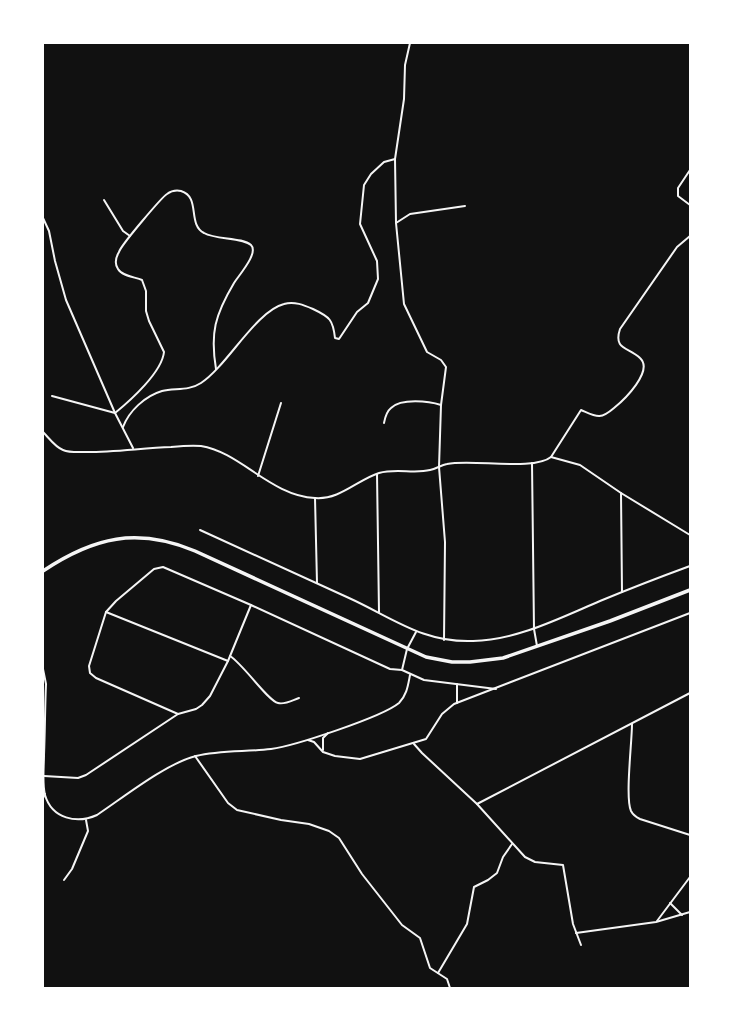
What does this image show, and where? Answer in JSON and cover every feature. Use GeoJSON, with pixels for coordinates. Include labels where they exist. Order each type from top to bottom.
{"type":"FeatureCollection","features":[{"type":"Feature","properties":{"kind":"main road"},"geometry":{"type":"LineString","coordinates":[[43,571],[77,550],[106,540],[137,537],[159,539],[177,543],[407,648],[440,660],[470,662],[503,658],[537,648],[690,590]]}},
{"type":"Feature","properties":{"kind":"street"},"geometry":{"type":"LineString","coordinates":[[410,43],[405,65],[404,99],[395,159],[396,223],[404,304],[427,352],[442,360],[446,367],[442,405],[439,467],[444,542],[444,640]]}},
{"type":"Feature","properties":{"kind":"street"},"geometry":{"type":"LineString","coordinates":[[122,427],[126,418],[145,400],[163,391],[190,388],[199,385],[216,369],[268,312],[284,303],[303,305],[330,318],[333,324],[335,338],[339,339],[357,312],[368,302],[378,279],[377,261],[360,224],[364,185],[384,162],[395,159]]}},
{"type":"Feature","properties":{"kind":"street"},"geometry":{"type":"LineString","coordinates":[[690,170],[678,188],[678,196],[690,205]]}},
{"type":"Feature","properties":{"kind":"street"},"geometry":{"type":"LineString","coordinates":[[52,396],[115,412],[125,405],[151,378],[163,359],[162,344],[149,321],[146,310],[145,285],[142,280],[122,273],[118,269],[115,261],[119,250],[130,236],[166,194],[173,191],[187,193],[192,198],[194,217],[202,232],[212,237],[247,242],[252,245],[254,250],[253,256],[233,285],[213,331],[212,346],[216,369]]}},
{"type":"Feature","properties":{"kind":"street"},"geometry":{"type":"LineString","coordinates":[[104,200],[123,231],[130,236]]}},
{"type":"Feature","properties":{"kind":"street"},"geometry":{"type":"LineString","coordinates":[[396,223],[410,214],[465,206]]}},
{"type":"Feature","properties":{"kind":"street"},"geometry":{"type":"LineString","coordinates":[[44,218],[66,300],[115,412],[133,448]]}},
{"type":"Feature","properties":{"kind":"street"},"geometry":{"type":"LineString","coordinates":[[43,432],[56,446],[63,450],[106,452],[133,448],[201,446],[215,450],[288,492],[315,498],[326,498],[339,494],[377,474],[386,471],[431,470],[447,464],[532,463],[546,461],[551,457],[581,410],[596,417],[604,416],[628,397],[633,390],[644,370],[643,364],[640,358],[623,348],[618,343],[618,334],[677,247],[690,236]]}},
{"type":"Feature","properties":{"kind":"street"},"geometry":{"type":"LineString","coordinates":[[384,423],[390,408],[396,405],[407,402],[433,402],[442,405]]}},
{"type":"Feature","properties":{"kind":"street"},"geometry":{"type":"LineString","coordinates":[[258,476],[281,403]]}},
{"type":"Feature","properties":{"kind":"street"},"geometry":{"type":"LineString","coordinates":[[551,457],[580,465],[621,493],[690,535]]}},
{"type":"Feature","properties":{"kind":"street"},"geometry":{"type":"LineString","coordinates":[[532,463],[534,629],[537,648]]}},
{"type":"Feature","properties":{"kind":"street"},"geometry":{"type":"LineString","coordinates":[[377,474],[379,612]]}},
{"type":"Feature","properties":{"kind":"street"},"geometry":{"type":"LineString","coordinates":[[621,493],[622,592]]}},
{"type":"Feature","properties":{"kind":"street"},"geometry":{"type":"LineString","coordinates":[[315,498],[317,584]]}},
{"type":"Feature","properties":{"kind":"street"},"geometry":{"type":"LineString","coordinates":[[200,530],[379,612],[416,632],[444,640],[475,641],[534,629],[622,592],[690,566]]}},
{"type":"Feature","properties":{"kind":"street"},"geometry":{"type":"LineString","coordinates":[[178,714],[96,678],[90,673],[89,666],[106,612],[116,601],[154,569],[163,567],[251,605],[390,669],[402,670],[424,680],[496,689]]}},
{"type":"Feature","properties":{"kind":"street"},"geometry":{"type":"LineString","coordinates":[[44,776],[78,778],[86,775],[178,714],[196,709],[202,705],[210,696],[228,661],[251,605]]}},
{"type":"Feature","properties":{"kind":"street"},"geometry":{"type":"LineString","coordinates":[[106,612],[228,661]]}},
{"type":"Feature","properties":{"kind":"street"},"geometry":{"type":"LineString","coordinates":[[308,740],[314,742],[323,752],[335,756],[360,759],[405,745],[414,744],[426,739],[442,714],[457,702],[496,689],[690,614]]}},
{"type":"Feature","properties":{"kind":"street"},"geometry":{"type":"LineString","coordinates":[[402,670],[407,648],[416,632]]}},
{"type":"Feature","properties":{"kind":"street"},"geometry":{"type":"LineString","coordinates":[[230,656],[239,662],[274,701],[284,704],[299,698]]}},
{"type":"Feature","properties":{"kind":"street"},"geometry":{"type":"LineString","coordinates":[[43,669],[46,684],[45,794],[49,804],[65,818],[76,820],[86,820],[97,815],[171,766],[195,756],[272,749],[308,740],[365,720],[398,704],[404,697],[410,674]]}},
{"type":"Feature","properties":{"kind":"street"},"geometry":{"type":"LineString","coordinates":[[457,684],[457,702]]}},
{"type":"Feature","properties":{"kind":"street"},"geometry":{"type":"LineString","coordinates":[[477,804],[690,693]]}},
{"type":"Feature","properties":{"kind":"street"},"geometry":{"type":"LineString","coordinates":[[632,724],[629,791],[631,811],[635,817],[690,835]]}},
{"type":"Feature","properties":{"kind":"street"},"geometry":{"type":"LineString","coordinates":[[323,752],[323,738],[330,732]]}},
{"type":"Feature","properties":{"kind":"street"},"geometry":{"type":"LineString","coordinates":[[414,744],[477,804],[525,857],[535,862],[563,865],[576,933],[581,945]]}},
{"type":"Feature","properties":{"kind":"street"},"geometry":{"type":"LineString","coordinates":[[195,756],[228,803],[237,810],[281,820],[309,824],[329,830],[339,838],[362,874],[402,925],[420,938],[430,968],[447,979],[450,988]]}},
{"type":"Feature","properties":{"kind":"street"},"geometry":{"type":"LineString","coordinates":[[43,798],[45,794]]}},
{"type":"Feature","properties":{"kind":"street"},"geometry":{"type":"LineString","coordinates":[[64,880],[72,869],[88,831],[86,820]]}},
{"type":"Feature","properties":{"kind":"street"},"geometry":{"type":"LineString","coordinates":[[438,972],[467,924],[474,887],[488,880],[497,873],[503,857],[512,844]]}},
{"type":"Feature","properties":{"kind":"street"},"geometry":{"type":"LineString","coordinates":[[656,922],[690,878]]}},
{"type":"Feature","properties":{"kind":"street"},"geometry":{"type":"LineString","coordinates":[[670,903],[682,915]]}},
{"type":"Feature","properties":{"kind":"street"},"geometry":{"type":"LineString","coordinates":[[576,933],[656,922],[690,912]]}}]}
